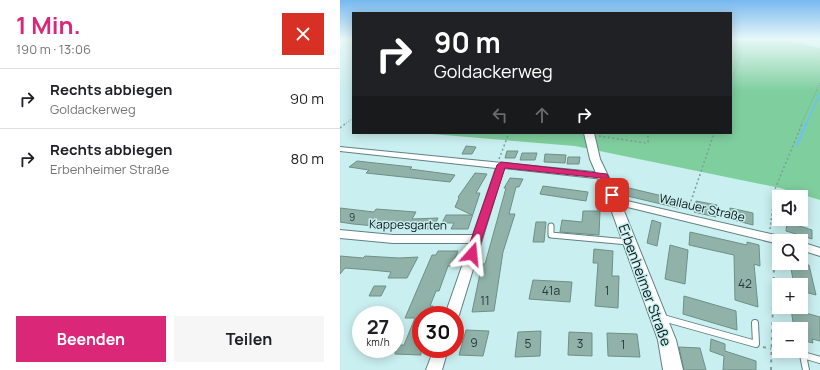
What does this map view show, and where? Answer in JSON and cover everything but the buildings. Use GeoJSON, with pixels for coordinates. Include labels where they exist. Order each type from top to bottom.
{"type":"FeatureCollection","features":[{"type":"Feature","properties":{"kind":"street","name":"Erbenheimer Straße"},"geometry":{"type":"LineString","coordinates":[[589,134],[595,159],[614,201],[667,340],[674,370]]}},
{"type":"Feature","properties":{"kind":"street"},"geometry":{"type":"LineString","coordinates":[[340,149],[604,176]]}},
{"type":"Feature","properties":{"kind":"street"},"geometry":{"type":"LineString","coordinates":[[455,306],[499,165]]}},
{"type":"Feature","properties":{"kind":"street","name":"Wallauer Straße"},"geometry":{"type":"LineString","coordinates":[[614,201],[772,238]]}},
{"type":"Feature","properties":{"kind":"street","name":"Kappesgarten"},"geometry":{"type":"LineString","coordinates":[[340,234],[393,239],[476,239]]}},
{"type":"Feature","properties":{"kind":"street"},"geometry":{"type":"LineString","coordinates":[[808,248],[820,252]]}},
{"type":"Feature","properties":{"kind":"street"},"geometry":{"type":"LineString","coordinates":[[434,370],[438,358]]}},
{"type":"Feature","properties":{"kind":"lane"},"geometry":{"type":"LineString","coordinates":[[551,226],[551,235],[630,242]]}},
{"type":"Feature","properties":{"kind":"lane"},"geometry":{"type":"LineString","coordinates":[[658,316],[756,344],[755,323]]}},
{"type":"Feature","properties":{"kind":"lane"},"geometry":{"type":"LineString","coordinates":[[806,370],[803,354],[820,360]]}},
{"type":"Feature","properties":{"kind":"path"},"geometry":{"type":"LineString","coordinates":[[732,79],[740,56]]}},
{"type":"Feature","properties":{"kind":"path"},"geometry":{"type":"LineString","coordinates":[[776,234],[775,189],[820,83]]}},
{"type":"Feature","properties":{"kind":"path"},"geometry":{"type":"LineString","coordinates":[[340,128],[352,119]]}},
{"type":"Feature","properties":{"kind":"path"},"geometry":{"type":"LineString","coordinates":[[499,165],[509,134]]}},
{"type":"Feature","properties":{"kind":"path"},"geometry":{"type":"LineString","coordinates":[[595,134],[646,143],[648,142],[648,134]]}},
{"type":"Feature","properties":{"kind":"path"},"geometry":{"type":"LineString","coordinates":[[686,218],[714,134]]}},
{"type":"Feature","properties":{"kind":"path"},"geometry":{"type":"LineString","coordinates":[[771,370],[775,270]]}},
{"type":"Feature","properties":{"kind":"green space"},"geometry":{"type":"Polygon","coordinates":[[[732,56],[820,56],[820,200],[808,196],[808,190],[787,190],[575,146],[432,134],[732,134],[732,56]]]}},
{"type":"Feature","properties":{"kind":"waterway"},"geometry":{"type":"LineString","coordinates":[[806,125],[820,93]]}},
{"type":"Feature","properties":{"kind":"waterway"},"geometry":{"type":"LineString","coordinates":[[797,145],[806,124]]}},
{"type":"Feature","properties":{"kind":"route"},"geometry":{"type":"LineString","coordinates":[[472,254],[501,165],[604,176],[612,195]]}}]}
